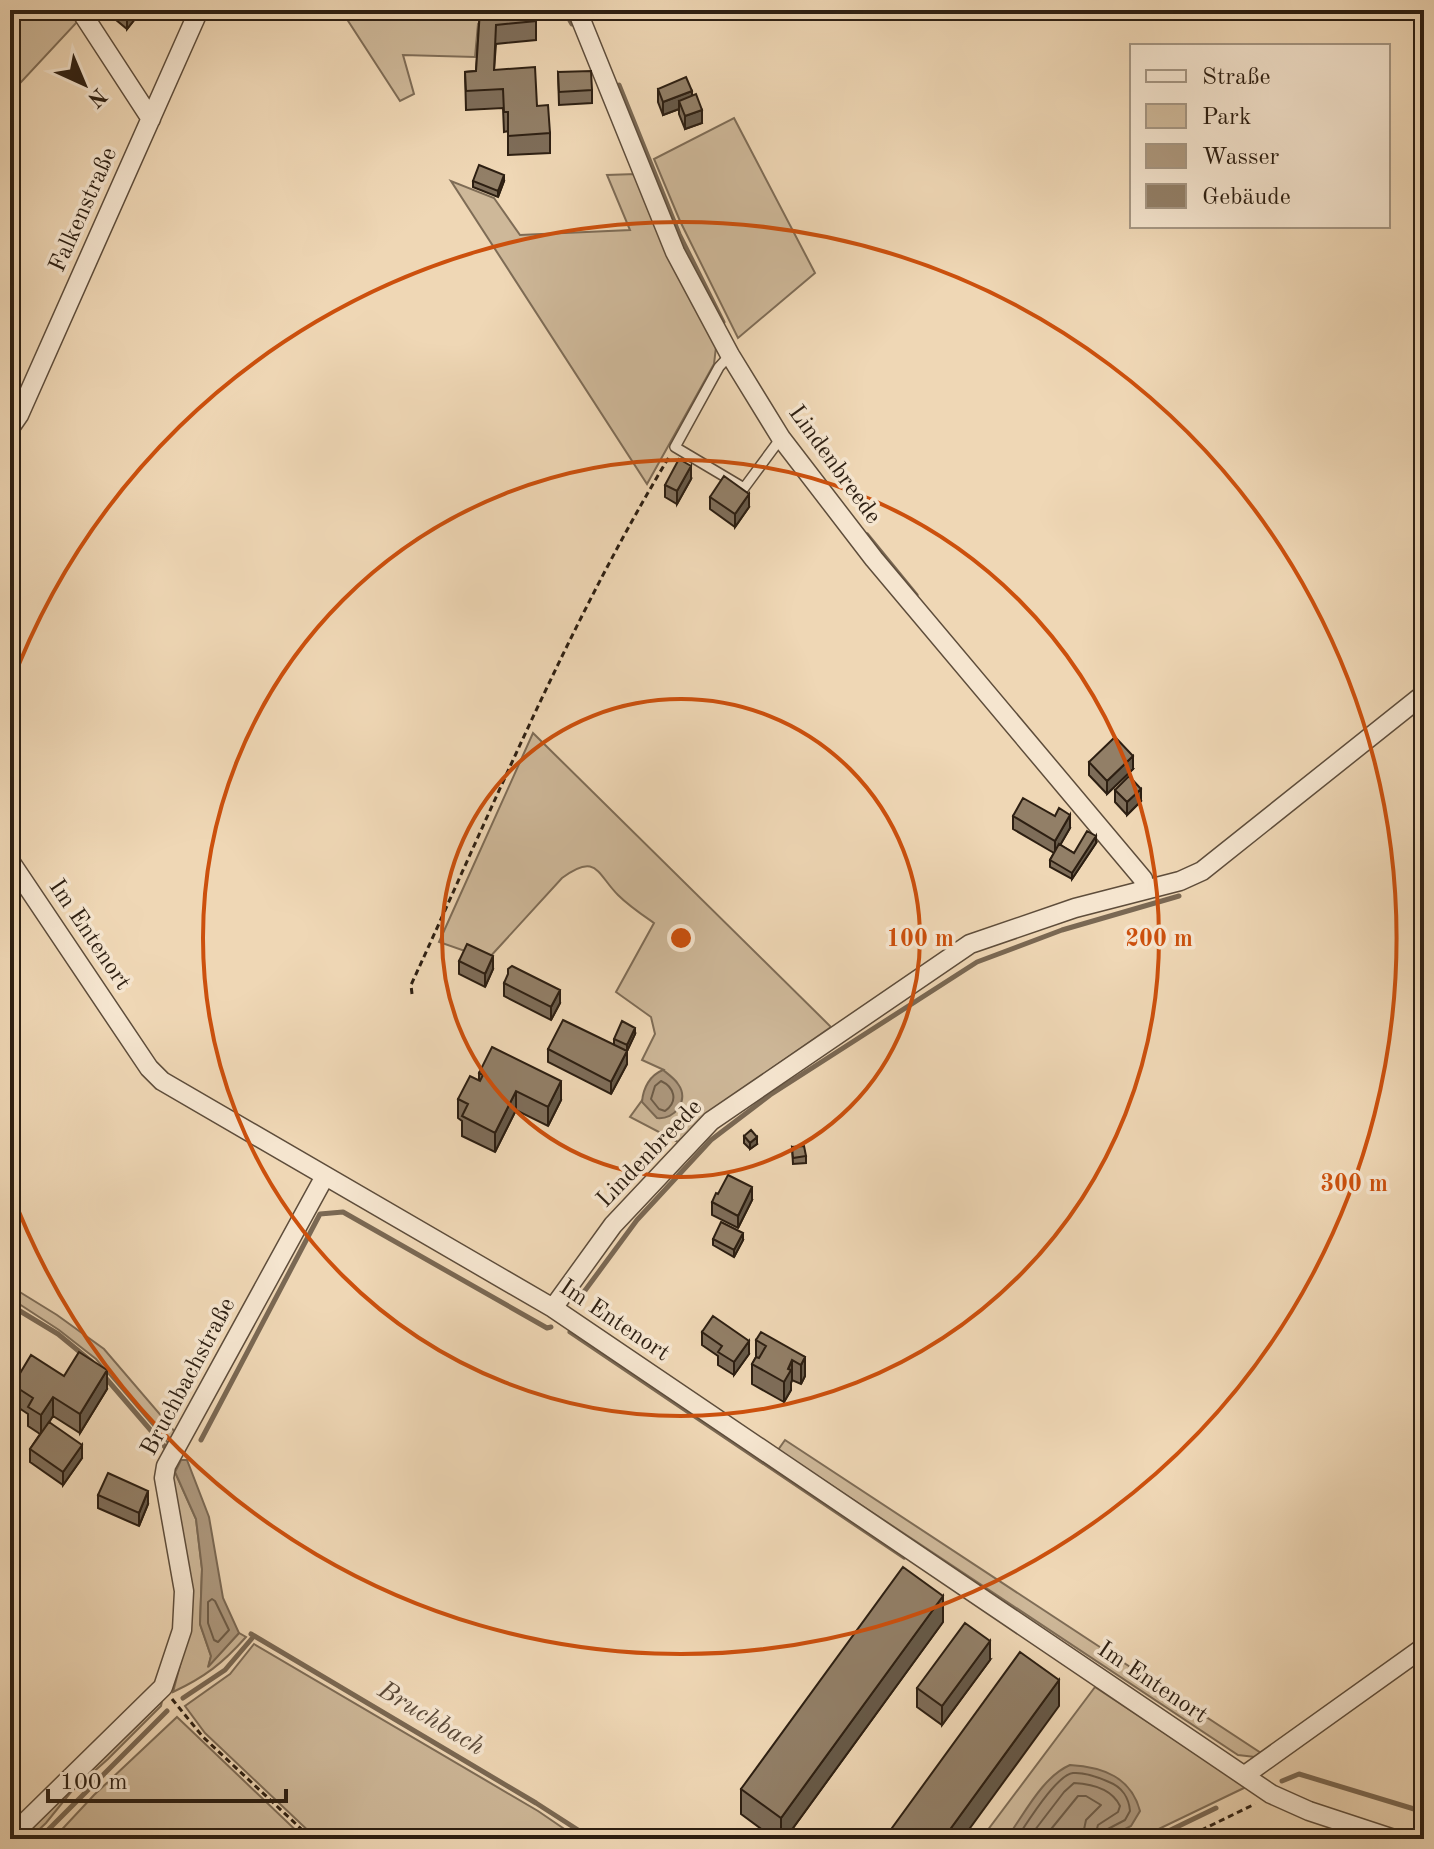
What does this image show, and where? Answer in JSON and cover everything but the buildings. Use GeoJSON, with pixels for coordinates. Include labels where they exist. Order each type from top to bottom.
{"type":"FeatureCollection","features":[{"type":"Feature","properties":{"kind":"street"},"geometry":{"type":"LineString","coordinates":[[80,10],[151,119]]}},
{"type":"Feature","properties":{"kind":"street","name":"Falkenstraße"},"geometry":{"type":"LineString","coordinates":[[10,428],[19,415],[199,10]]}},
{"type":"Feature","properties":{"kind":"street","name":"Lindenbreede"},"geometry":{"type":"LineString","coordinates":[[577,10],[675,252],[730,355],[781,438],[874,559],[1143,879],[1144,890]]}},
{"type":"Feature","properties":{"kind":"street","name":"Lindenbreede"},"geometry":{"type":"LineString","coordinates":[[553,1308],[613,1225],[711,1121],[970,944],[1075,908],[1180,881],[1202,871],[1424,694]]}},
{"type":"Feature","properties":{"kind":"street","name":"Im Entenort"},"geometry":{"type":"LineString","coordinates":[[10,861],[149,1068],[162,1081],[553,1308],[1271,1794],[1309,1811],[1394,1839]]}},
{"type":"Feature","properties":{"kind":"street","name":"Bruchbachstraße"},"geometry":{"type":"LineString","coordinates":[[10,1837],[163,1687],[182,1630],[184,1591],[164,1478],[166,1466],[325,1176]]}},
{"type":"Feature","properties":{"kind":"street"},"geometry":{"type":"LineString","coordinates":[[1245,1775],[1424,1647]]}},
{"type":"Feature","properties":{"kind":"lane"},"geometry":{"type":"LineString","coordinates":[[730,355],[719,367],[675,447],[744,488],[781,438]]}},
{"type":"Feature","properties":{"kind":"path"},"geometry":{"type":"LineString","coordinates":[[412,994],[411,985],[560,663],[645,497],[675,447]]}},
{"type":"Feature","properties":{"kind":"path"},"geometry":{"type":"LineString","coordinates":[[163,1687],[203,1737],[312,1839]]}},
{"type":"Feature","properties":{"kind":"path"},"geometry":{"type":"LineString","coordinates":[[1183,1839],[1271,1794]]}},
{"type":"Feature","properties":{"kind":"green space"},"geometry":{"type":"Polygon","coordinates":[[[10,10],[71,10],[78,21],[10,94],[10,10]]]}},
{"type":"Feature","properties":{"kind":"green space"},"geometry":{"type":"Polygon","coordinates":[[[341,10],[492,10],[478,24],[475,57],[403,55],[414,94],[400,101],[341,10]]]}},
{"type":"Feature","properties":{"kind":"green space"},"geometry":{"type":"Polygon","coordinates":[[[734,118],[815,273],[738,338],[680,221],[654,159],[734,118]]]}},
{"type":"Feature","properties":{"kind":"green space"},"geometry":{"type":"Polygon","coordinates":[[[636,174],[716,347],[714,364],[647,484],[451,181],[494,198],[520,235],[630,230],[607,175],[636,174]]]}},
{"type":"Feature","properties":{"kind":"green space"},"geometry":{"type":"Polygon","coordinates":[[[533,733],[831,1027],[708,1113],[678,1142],[630,1117],[664,1070],[642,1060],[655,1034],[651,1017],[616,992],[654,923],[622,899],[595,869],[583,867],[562,878],[488,959],[439,942],[533,733]]]}},
{"type":"Feature","properties":{"kind":"green space"},"geometry":{"type":"Polygon","coordinates":[[[10,1286],[104,1349],[176,1433],[169,1444],[96,1359],[10,1298],[10,1286]]]}},
{"type":"Feature","properties":{"kind":"green space"},"geometry":{"type":"Polygon","coordinates":[[[785,1440],[1261,1753],[1255,1757],[1238,1755],[778,1450],[785,1440]]]}},
{"type":"Feature","properties":{"kind":"green space"},"geometry":{"type":"Polygon","coordinates":[[[175,1472],[196,1519],[202,1569],[200,1624],[211,1656],[209,1665],[239,1633],[246,1637],[213,1669],[173,1692],[189,1631],[171,1479],[175,1472]]]}},
{"type":"Feature","properties":{"kind":"green space"},"geometry":{"type":"Polygon","coordinates":[[[254,1644],[538,1811],[579,1839],[317,1839],[205,1733],[185,1706],[230,1674],[254,1644]]]}},
{"type":"Feature","properties":{"kind":"green space"},"geometry":{"type":"Polygon","coordinates":[[[1095,1687],[1246,1787],[1138,1839],[981,1839],[1095,1687]]]}},
{"type":"Feature","properties":{"kind":"green space"},"geometry":{"type":"Polygon","coordinates":[[[162,1701],[161,1706],[108,1759],[71,1792],[46,1823],[29,1839],[21,1839],[162,1701]]]}},
{"type":"Feature","properties":{"kind":"green space"},"geometry":{"type":"Polygon","coordinates":[[[177,1717],[305,1839],[53,1839],[94,1795],[177,1717]]]}},
{"type":"Feature","properties":{"kind":"water"},"geometry":{"type":"Polygon","coordinates":[[[663,1070],[677,1082],[682,1096],[675,1112],[657,1118],[642,1102],[648,1083],[663,1070]]]}},
{"type":"Feature","properties":{"kind":"water"},"geometry":{"type":"Polygon","coordinates":[[[181,1460],[187,1460],[209,1517],[223,1598],[239,1633],[208,1667],[211,1656],[200,1624],[202,1569],[196,1519],[175,1472],[181,1460]]]}},
{"type":"Feature","properties":{"kind":"water"},"geometry":{"type":"Polygon","coordinates":[[[1070,1765],[1104,1771],[1123,1782],[1136,1799],[1140,1811],[1131,1826],[1106,1839],[1006,1839],[1042,1787],[1070,1765]]]}},
{"type":"Feature","properties":{"kind":"waterway"},"geometry":{"type":"LineString","coordinates":[[564,10],[572,24]]}},
{"type":"Feature","properties":{"kind":"waterway"},"geometry":{"type":"LineString","coordinates":[[619,85],[679,234],[723,322]]}},
{"type":"Feature","properties":{"kind":"waterway"},"geometry":{"type":"LineString","coordinates":[[867,535],[916,595]]}},
{"type":"Feature","properties":{"kind":"waterway"},"geometry":{"type":"LineString","coordinates":[[578,1300],[637,1220],[711,1140],[770,1095],[977,962],[1062,930],[1179,896]]}},
{"type":"Feature","properties":{"kind":"waterway"},"geometry":{"type":"LineString","coordinates":[[201,1440],[320,1214],[343,1212],[547,1328],[551,1327]]}},
{"type":"Feature","properties":{"kind":"waterway","name":"Bruchbach"},"geometry":{"type":"LineString","coordinates":[[10,1305],[58,1334],[92,1362]]}},
{"type":"Feature","properties":{"kind":"waterway"},"geometry":{"type":"LineString","coordinates":[[570,1332],[904,1557]]}},
{"type":"Feature","properties":{"kind":"waterway","name":"Bruchbach"},"geometry":{"type":"LineString","coordinates":[[104,1376],[166,1448]]}},
{"type":"Feature","properties":{"kind":"waterway","name":"Bruchbach"},"geometry":{"type":"LineString","coordinates":[[251,1634],[592,1839]]}},
{"type":"Feature","properties":{"kind":"waterway"},"geometry":{"type":"LineString","coordinates":[[183,1698],[225,1670],[254,1636]]}},
{"type":"Feature","properties":{"kind":"waterway"},"geometry":{"type":"LineString","coordinates":[[39,1839],[167,1711]]}},
{"type":"Feature","properties":{"kind":"waterway"},"geometry":{"type":"LineString","coordinates":[[1282,1781],[1299,1774],[1424,1812]]}},
{"type":"Feature","properties":{"kind":"waterway"},"geometry":{"type":"LineString","coordinates":[[1152,1839],[1216,1808]]}}]}
